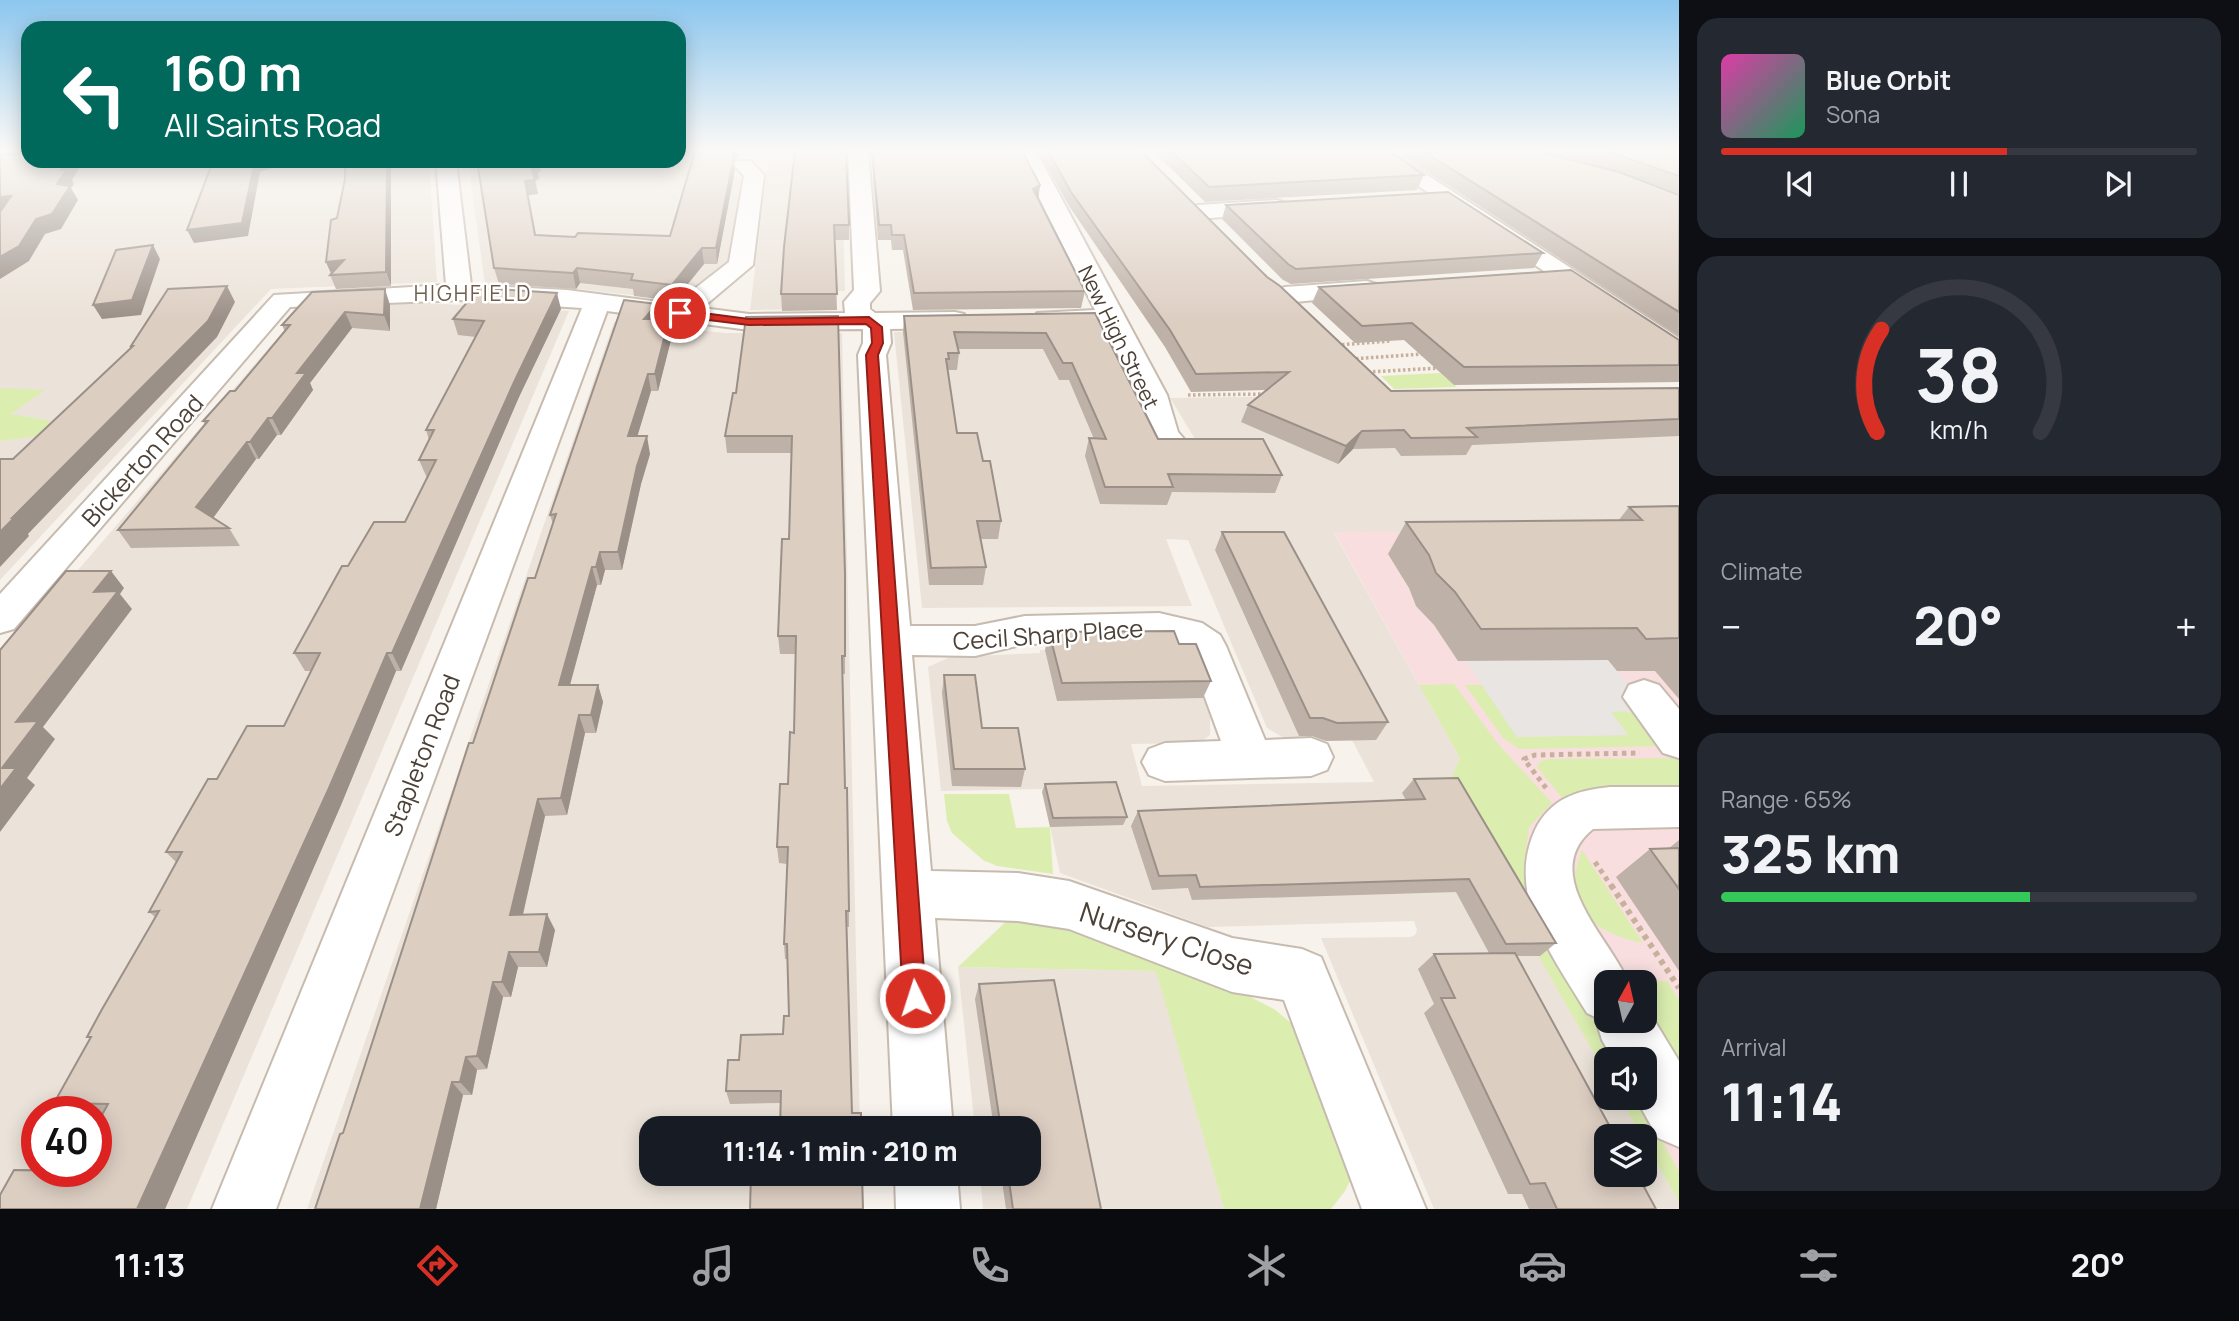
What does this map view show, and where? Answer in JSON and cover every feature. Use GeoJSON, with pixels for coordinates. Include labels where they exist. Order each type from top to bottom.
{"type":"FeatureCollection","features":[{"type":"Feature","properties":{"kind":"street"},"geometry":{"type":"LineString","coordinates":[[451,207],[459,292],[598,301],[749,322],[977,319]]}},
{"type":"Feature","properties":{"kind":"street"},"geometry":{"type":"LineString","coordinates":[[680,313],[741,265],[749,207]]}},
{"type":"Feature","properties":{"kind":"street"},"geometry":{"type":"LineString","coordinates":[[862,207],[867,291],[857,302],[858,311],[876,327],[877,343],[872,355],[922,1116]]}},
{"type":"Feature","properties":{"kind":"street","name":"New High Street"},"geometry":{"type":"LineString","coordinates":[[1055,207],[1152,395],[1163,435],[1175,447]]}},
{"type":"Feature","properties":{"kind":"street"},"geometry":{"type":"LineString","coordinates":[[1193,207],[1216,230]]}},
{"type":"Feature","properties":{"kind":"street"},"geometry":{"type":"LineString","coordinates":[[1463,207],[1679,350]]}},
{"type":"Feature","properties":{"kind":"street"},"geometry":{"type":"LineString","coordinates":[[1526,278],[1566,276]]}},
{"type":"Feature","properties":{"kind":"street"},"geometry":{"type":"LineString","coordinates":[[1263,277],[1350,359]]}},
{"type":"Feature","properties":{"kind":"street"},"geometry":{"type":"LineString","coordinates":[[1285,295],[1392,288]]}},
{"type":"Feature","properties":{"kind":"street","name":"Bickerton Road"},"geometry":{"type":"LineString","coordinates":[[0,619],[284,300],[459,292]]}},
{"type":"Feature","properties":{"kind":"street","name":"Stapleton Road"},"geometry":{"type":"LineString","coordinates":[[244,1209],[598,301]]}},
{"type":"Feature","properties":{"kind":"street"},"geometry":{"type":"LineString","coordinates":[[1017,319],[1112,318]]}},
{"type":"Feature","properties":{"kind":"street","name":"Cecil Sharp Place"},"geometry":{"type":"LineString","coordinates":[[890,640],[975,641],[1038,630],[1159,627],[1188,633],[1206,646],[1250,759]]}},
{"type":"Feature","properties":{"kind":"street"},"geometry":{"type":"LineString","coordinates":[[1644,697],[1679,740]]}},
{"type":"Feature","properties":{"kind":"street"},"geometry":{"type":"LineString","coordinates":[[1165,762],[1311,757]]}},
{"type":"Feature","properties":{"kind":"street"},"geometry":{"type":"LineString","coordinates":[[1594,973],[1561,916],[1548,883],[1548,857],[1551,849],[1569,820],[1585,810],[1679,807]]}},
{"type":"Feature","properties":{"kind":"street","name":"Nursery Close"},"geometry":{"type":"LineString","coordinates":[[908,894],[1018,897],[1069,905],[1232,965],[1302,976],[1394,1209]]}},
{"type":"Feature","properties":{"kind":"street"},"geometry":{"type":"LineString","coordinates":[[1657,1079],[1679,1117]]}},
{"type":"Feature","properties":{"kind":"street"},"geometry":{"type":"LineString","coordinates":[[927,1186],[928,1209]]}},
{"type":"Feature","properties":{"kind":"path"},"geometry":{"type":"LineString","coordinates":[[1350,359],[1400,340]]}},
{"type":"Feature","properties":{"kind":"path"},"geometry":{"type":"LineString","coordinates":[[1350,359],[1434,354]]}},
{"type":"Feature","properties":{"kind":"path"},"geometry":{"type":"LineString","coordinates":[[1350,359],[1448,368]]}},
{"type":"Feature","properties":{"kind":"path"},"geometry":{"type":"LineString","coordinates":[[1152,395],[1270,394]]}},
{"type":"Feature","properties":{"kind":"shaded area"},"geometry":{"type":"Polygon","coordinates":[[[0,207],[432,207],[437,282],[271,289],[0,580],[0,207]]]}},
{"type":"Feature","properties":{"kind":"shaded area"},"geometry":{"type":"Polygon","coordinates":[[[474,207],[738,207],[727,264],[675,300],[579,289],[485,284],[474,207]]]}},
{"type":"Feature","properties":{"kind":"shaded area"},"geometry":{"type":"Polygon","coordinates":[[[762,207],[843,207],[845,291],[837,291],[837,309],[750,310],[762,207]]]}},
{"type":"Feature","properties":{"kind":"shaded area"},"geometry":{"type":"Polygon","coordinates":[[[426,303],[569,311],[187,1209],[0,1209],[0,661],[303,308],[426,303]]]}},
{"type":"Feature","properties":{"kind":"shaded area"},"geometry":{"type":"Polygon","coordinates":[[[614,322],[725,333],[842,333],[860,1116],[639,1116],[639,1186],[861,1186],[862,1209],[307,1209],[614,322]]]}},
{"type":"Feature","properties":{"kind":"shaded area"},"geometry":{"type":"Polygon","coordinates":[[[1092,330],[1134,405],[1206,457],[1170,398],[1369,395],[1679,402],[1679,530],[1334,533],[1460,758],[1446,793],[1594,1053],[1594,1110],[1627,1110],[1635,1124],[1594,1124],[1594,1187],[1657,1187],[1657,1163],[1679,1202],[1679,1209],[1434,1209],[1321,938],[1410,937],[1415,935],[1417,930],[1414,921],[1208,927],[1060,873],[1042,789],[941,791],[928,667],[950,657],[1040,653],[1040,650],[1083,650],[1191,662],[1210,717],[1210,735],[1202,741],[1192,743],[1131,744],[1142,786],[1374,782],[1352,740],[1295,741],[1267,728],[1188,540],[1166,539],[1192,606],[922,608],[894,332],[1092,330]]]}},
{"type":"Feature","properties":{"kind":"shaded area"},"geometry":{"type":"Polygon","coordinates":[[[1679,530],[1679,1202],[1657,1163],[1657,1124],[1635,1124],[1627,1110],[1657,1110],[1657,1047],[1594,1047],[1594,1053],[1445,793],[1460,758],[1334,532],[1679,530]]]}},
{"type":"Feature","properties":{"kind":"shaded area"},"geometry":{"type":"Polygon","coordinates":[[[1608,660],[1628,684],[1649,684],[1643,718],[1627,711],[1611,712],[1628,735],[1517,737],[1466,661],[1608,660]]]}},
{"type":"Feature","properties":{"kind":"shaded area"},"geometry":{"type":"Polygon","coordinates":[[[958,967],[1157,971],[1224,1209],[983,1209],[981,1186],[1041,1186],[1041,1116],[974,1116],[958,967]]]}},
{"type":"Feature","properties":{"kind":"green space"},"geometry":{"type":"Polygon","coordinates":[[[1440,373],[1457,387],[1394,389],[1381,376],[1440,373]]]}},
{"type":"Feature","properties":{"kind":"green space"},"geometry":{"type":"Polygon","coordinates":[[[0,388],[45,390],[11,414],[47,420],[55,426],[39,436],[0,441],[0,388]]]}},
{"type":"Feature","properties":{"kind":"green space"},"geometry":{"type":"Polygon","coordinates":[[[1454,684],[1498,744],[1552,803],[1529,827],[1525,857],[1533,899],[1546,938],[1594,1022],[1594,1033],[1600,1033],[1608,1047],[1594,1047],[1594,1053],[1445,793],[1460,758],[1419,685],[1454,684]]]}},
{"type":"Feature","properties":{"kind":"green space"},"geometry":{"type":"Polygon","coordinates":[[[1465,685],[1482,685],[1517,737],[1628,735],[1610,712],[1620,711],[1636,715],[1649,725],[1666,746],[1519,749],[1503,738],[1465,685]]]}},
{"type":"Feature","properties":{"kind":"green space"},"geometry":{"type":"Polygon","coordinates":[[[1676,758],[1679,762],[1679,787],[1564,800],[1537,767],[1547,759],[1676,758]]]}},
{"type":"Feature","properties":{"kind":"green space"},"geometry":{"type":"Polygon","coordinates":[[[944,794],[1009,794],[1016,828],[1050,827],[1053,874],[997,866],[983,860],[952,833],[947,821],[944,794]]]}},
{"type":"Feature","properties":{"kind":"green space"},"geometry":{"type":"Polygon","coordinates":[[[1582,850],[1643,943],[1608,931],[1584,913],[1577,901],[1575,887],[1576,870],[1582,850]]]}},
{"type":"Feature","properties":{"kind":"green space"},"geometry":{"type":"Polygon","coordinates":[[[1016,912],[1064,918],[1231,987],[1274,1009],[1296,1027],[1353,1175],[1331,1209],[1224,1209],[1156,971],[958,967],[1016,912]]]}},
{"type":"Feature","properties":{"kind":"green space"},"geometry":{"type":"Polygon","coordinates":[[[1657,981],[1667,981],[1679,1000],[1679,1057],[1670,1057],[1655,1033],[1657,981]]]}},
{"type":"Feature","properties":{"kind":"green space"},"geometry":{"type":"Polygon","coordinates":[[[1627,1110],[1644,1110],[1652,1124],[1635,1124],[1627,1110]]]}},
{"type":"Feature","properties":{"kind":"green space"},"geometry":{"type":"Polygon","coordinates":[[[1657,1132],[1679,1171],[1679,1202],[1657,1163],[1657,1132]]]}},
{"type":"Feature","properties":{"kind":"building"},"geometry":{"type":"Polygon","coordinates":[[[3,207],[56,207],[52,214],[36,219],[19,246],[0,257],[0,212],[3,207]]]}},
{"type":"Feature","properties":{"kind":"building"},"geometry":{"type":"Polygon","coordinates":[[[196,207],[245,207],[242,223],[187,230],[196,207]]]}},
{"type":"Feature","properties":{"kind":"building"},"geometry":{"type":"Polygon","coordinates":[[[339,207],[387,207],[386,272],[330,275],[344,260],[326,262],[331,220],[337,218],[339,207]]]}},
{"type":"Feature","properties":{"kind":"building"},"geometry":{"type":"Polygon","coordinates":[[[484,207],[530,207],[535,235],[575,237],[578,233],[670,236],[678,207],[724,207],[716,248],[702,248],[672,285],[631,280],[633,274],[577,268],[573,273],[494,268],[484,207]]]}},
{"type":"Feature","properties":{"kind":"building"},"geometry":{"type":"Polygon","coordinates":[[[789,207],[848,207],[849,225],[834,225],[837,294],[781,294],[789,207]]]}},
{"type":"Feature","properties":{"kind":"building"},"geometry":{"type":"Polygon","coordinates":[[[877,207],[1042,207],[1085,291],[914,293],[904,235],[892,235],[891,225],[879,225],[877,207]]]}},
{"type":"Feature","properties":{"kind":"building"},"geometry":{"type":"Polygon","coordinates":[[[1082,207],[1197,207],[1267,277],[1280,286],[1391,391],[1679,388],[1679,419],[1467,428],[1477,437],[1411,438],[1404,430],[1362,431],[1346,446],[1248,405],[1289,372],[1196,374],[1170,330],[1082,207]]]}},
{"type":"Feature","properties":{"kind":"building"},"geometry":{"type":"Polygon","coordinates":[[[1229,207],[1472,207],[1543,253],[1296,269],[1229,207]]]}},
{"type":"Feature","properties":{"kind":"building"},"geometry":{"type":"Polygon","coordinates":[[[1513,207],[1679,207],[1679,312],[1513,207]]]}},
{"type":"Feature","properties":{"kind":"building"},"geometry":{"type":"Polygon","coordinates":[[[153,245],[132,300],[93,305],[116,250],[153,245]]]}},
{"type":"Feature","properties":{"kind":"building"},"geometry":{"type":"Polygon","coordinates":[[[1571,270],[1679,340],[1679,365],[1464,367],[1412,323],[1362,326],[1319,287],[1571,270]]]}},
{"type":"Feature","properties":{"kind":"building"},"geometry":{"type":"Polygon","coordinates":[[[227,286],[208,321],[0,532],[0,459],[13,459],[133,346],[168,289],[227,286]]]}},
{"type":"Feature","properties":{"kind":"building"},"geometry":{"type":"Polygon","coordinates":[[[479,288],[557,293],[392,653],[387,653],[329,788],[137,1209],[0,1209],[0,1195],[14,1170],[21,1170],[21,1187],[112,1187],[112,1096],[58,1096],[91,1037],[87,1037],[101,1011],[159,911],[149,912],[182,852],[166,852],[208,779],[217,779],[247,726],[284,726],[320,653],[294,653],[342,566],[348,566],[374,522],[405,522],[436,460],[419,460],[434,430],[426,430],[484,321],[453,319],[479,288]]]}},
{"type":"Feature","properties":{"kind":"building"},"geometry":{"type":"Polygon","coordinates":[[[385,289],[384,315],[345,312],[297,373],[306,373],[272,418],[268,418],[250,442],[247,442],[196,507],[229,528],[118,530],[208,421],[203,421],[230,391],[235,391],[290,325],[282,325],[312,292],[385,289]]]}},
{"type":"Feature","properties":{"kind":"building"},"geometry":{"type":"Polygon","coordinates":[[[624,300],[657,304],[644,319],[669,319],[655,374],[648,374],[628,436],[647,436],[637,466],[618,552],[600,552],[596,567],[592,567],[559,685],[598,685],[591,715],[579,715],[561,798],[538,799],[510,915],[547,914],[539,952],[509,952],[502,982],[493,982],[477,1056],[466,1057],[460,1082],[452,1082],[420,1209],[315,1209],[340,1134],[343,1133],[469,743],[473,743],[528,578],[535,578],[556,514],[550,515],[624,300]]]}},
{"type":"Feature","properties":{"kind":"building"},"geometry":{"type":"Polygon","coordinates":[[[1095,313],[1158,439],[1263,439],[1282,475],[1168,474],[1173,487],[1105,487],[1089,438],[1106,439],[1072,363],[1063,363],[1046,333],[954,332],[959,353],[948,353],[949,359],[946,359],[957,433],[977,433],[983,461],[990,461],[1001,521],[977,521],[986,567],[931,568],[904,316],[1095,313]]]}},
{"type":"Feature","properties":{"kind":"building"},"geometry":{"type":"Polygon","coordinates":[[[838,316],[845,574],[845,656],[842,656],[849,911],[846,911],[852,1113],[861,1113],[861,1116],[780,1116],[781,1091],[726,1091],[728,1060],[739,1060],[741,1035],[783,1034],[784,1016],[789,1016],[787,944],[784,944],[788,847],[777,847],[780,784],[788,784],[790,732],[794,733],[796,636],[778,636],[782,539],[789,539],[792,436],[725,436],[733,393],[736,393],[746,317],[838,316]]]}},
{"type":"Feature","properties":{"kind":"building"},"geometry":{"type":"Polygon","coordinates":[[[1679,506],[1679,638],[1646,639],[1637,628],[1481,629],[1455,592],[1436,573],[1429,555],[1406,522],[1642,520],[1629,507],[1679,506]]]}},
{"type":"Feature","properties":{"kind":"building"},"geometry":{"type":"Polygon","coordinates":[[[1222,532],[1284,532],[1388,722],[1337,723],[1323,718],[1310,718],[1222,532]]]}},
{"type":"Feature","properties":{"kind":"building"},"geometry":{"type":"Polygon","coordinates":[[[66,571],[111,571],[94,592],[118,591],[16,722],[38,721],[2,768],[16,768],[0,789],[0,650],[66,571]]]}},
{"type":"Feature","properties":{"kind":"building"},"geometry":{"type":"Polygon","coordinates":[[[1174,631],[1179,644],[1196,644],[1211,681],[1062,683],[1049,632],[1174,631]]]}},
{"type":"Feature","properties":{"kind":"building"},"geometry":{"type":"Polygon","coordinates":[[[944,675],[975,675],[982,728],[1018,728],[1025,769],[954,769],[944,675]]]}},
{"type":"Feature","properties":{"kind":"building"},"geometry":{"type":"Polygon","coordinates":[[[1458,778],[1556,943],[1506,944],[1469,879],[1200,887],[1196,875],[1159,876],[1138,811],[1425,799],[1414,779],[1458,778]]]}},
{"type":"Feature","properties":{"kind":"building"},"geometry":{"type":"Polygon","coordinates":[[[1116,782],[1127,817],[1053,818],[1045,784],[1116,782]]]}},
{"type":"Feature","properties":{"kind":"building"},"geometry":{"type":"Polygon","coordinates":[[[1679,848],[1679,889],[1650,849],[1679,848]]]}},
{"type":"Feature","properties":{"kind":"building"},"geometry":{"type":"Polygon","coordinates":[[[1515,953],[1594,1098],[1594,1110],[1601,1110],[1608,1124],[1594,1124],[1594,1187],[1644,1187],[1656,1209],[1557,1209],[1545,1183],[1530,1184],[1441,998],[1455,998],[1434,954],[1515,953]]]}},
{"type":"Feature","properties":{"kind":"building"},"geometry":{"type":"Polygon","coordinates":[[[1054,980],[1101,1209],[1013,1209],[1010,1186],[1041,1186],[1041,1116],[999,1116],[979,984],[1054,980]]]}},
{"type":"Feature","properties":{"kind":"building"},"geometry":{"type":"Polygon","coordinates":[[[751,1186],[862,1186],[863,1209],[750,1209],[751,1186]]]}},
{"type":"Feature","properties":{"kind":"district","name":"HIGHFIELD"},"geometry":{"type":"Point","coordinates":[473,293]}},
{"type":"Feature","properties":{"kind":"route"},"geometry":{"type":"LineString","coordinates":[[680,313],[749,322],[869,321],[876,327],[877,343],[872,355],[915,998]]}}]}
